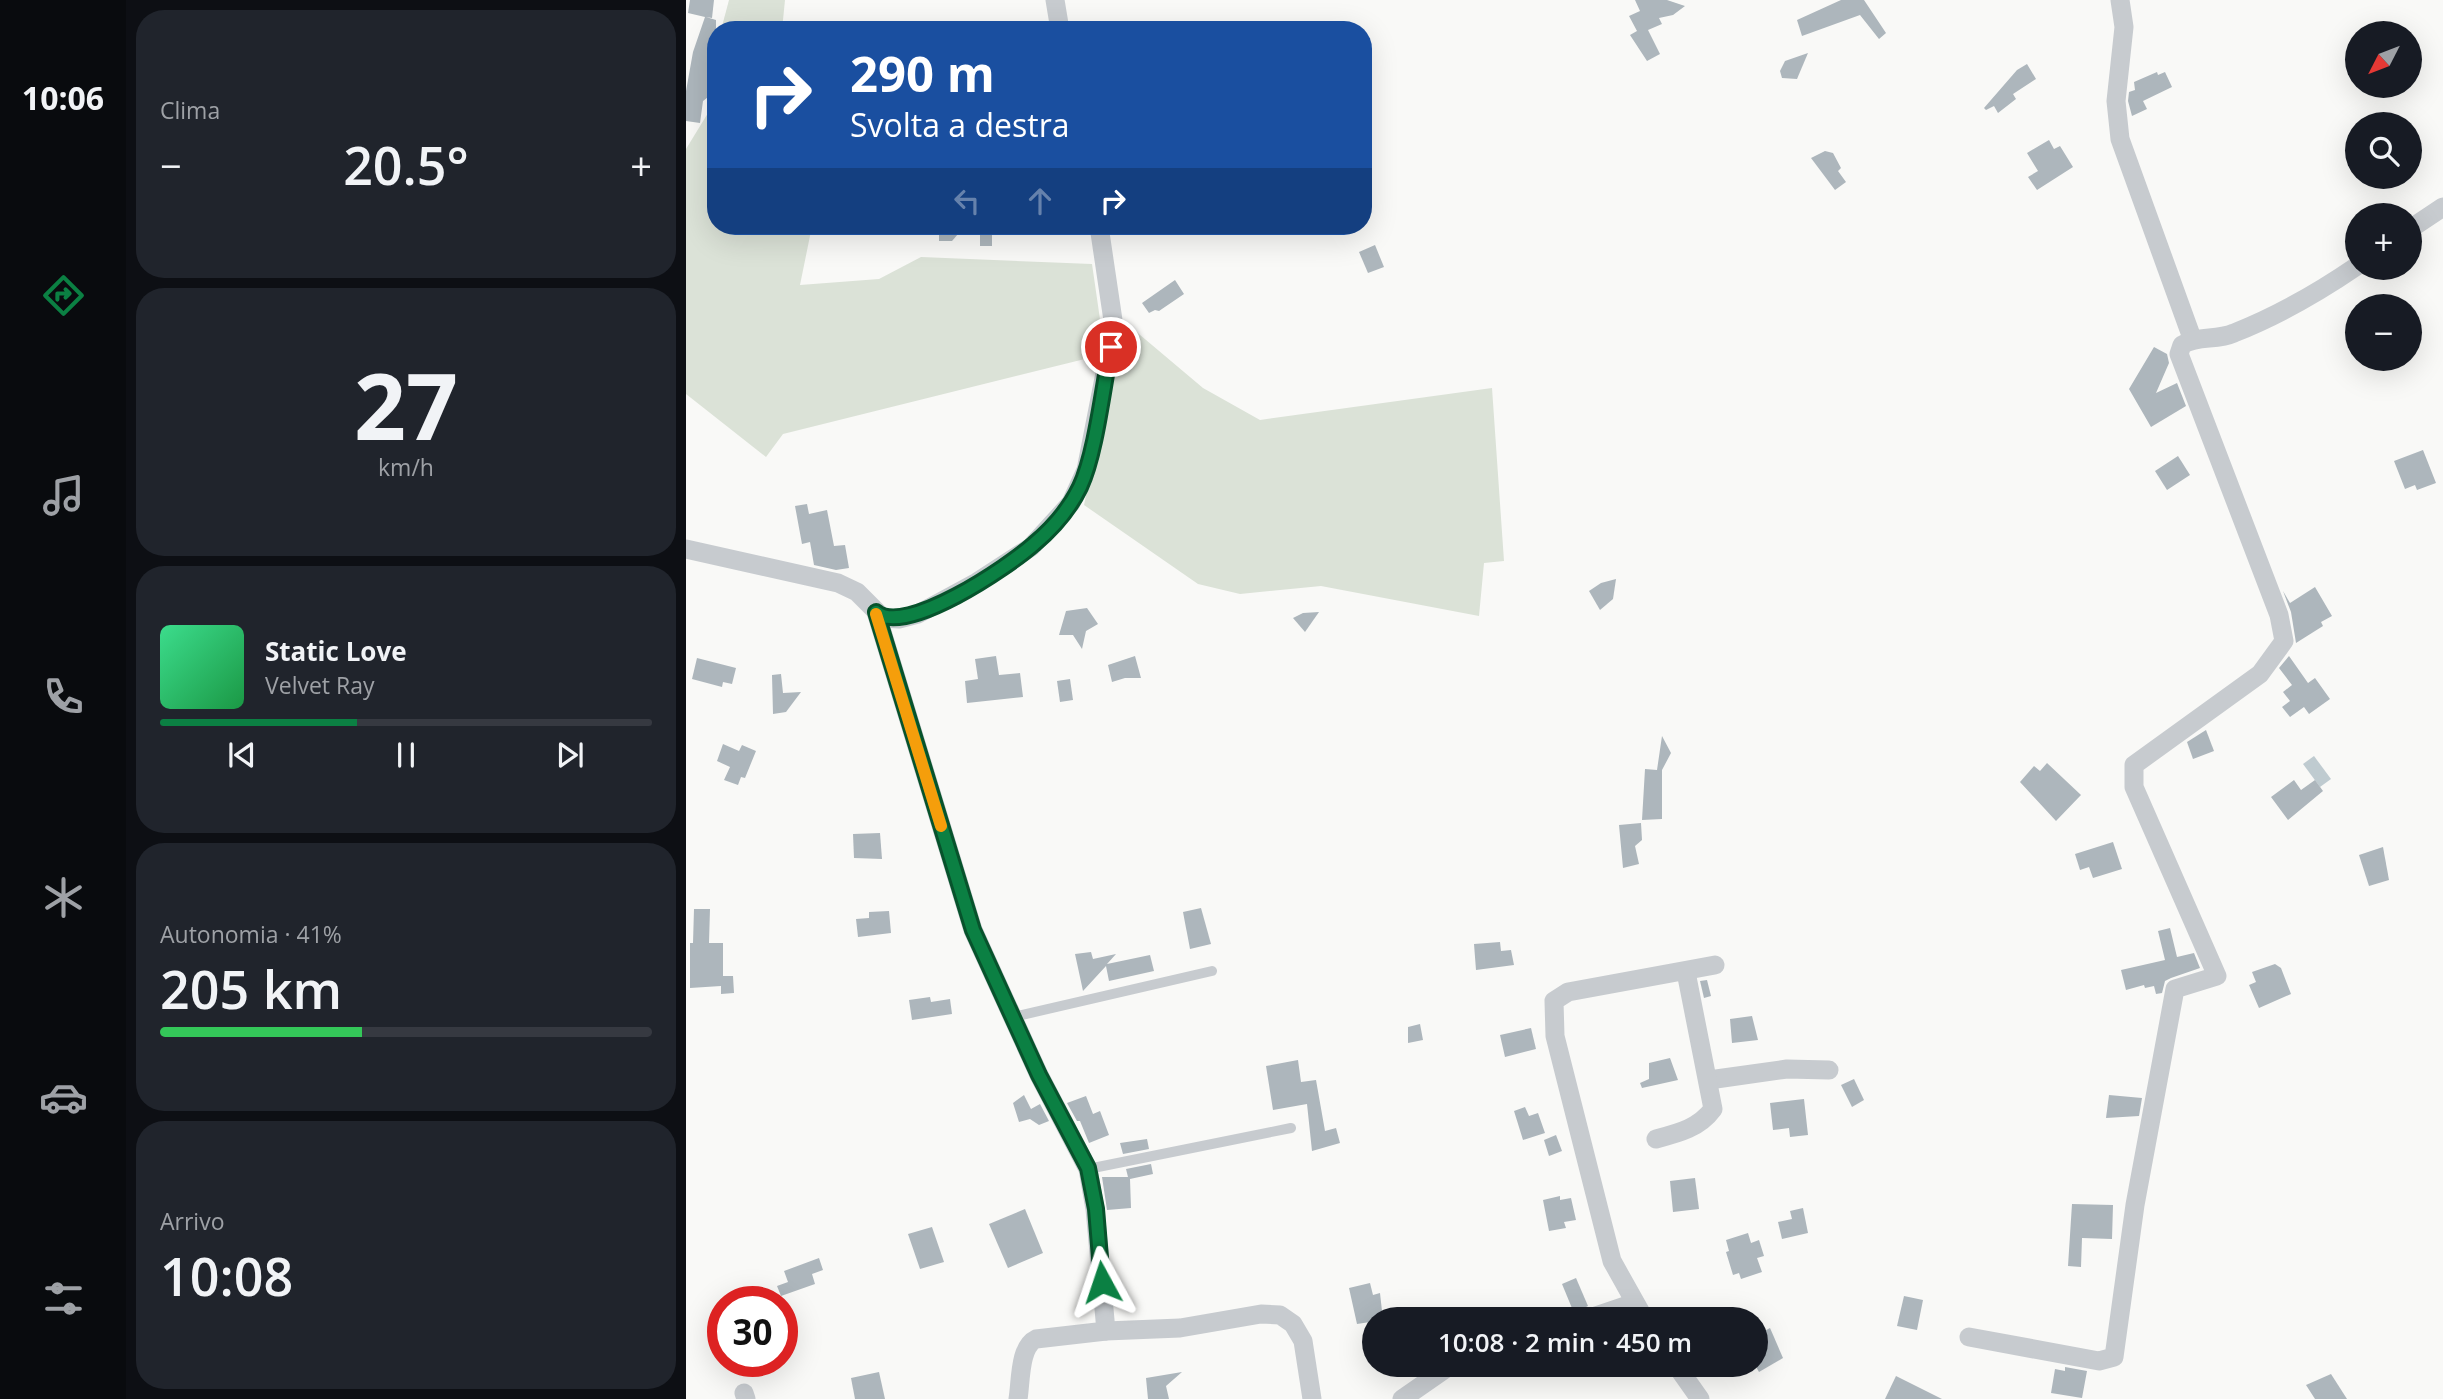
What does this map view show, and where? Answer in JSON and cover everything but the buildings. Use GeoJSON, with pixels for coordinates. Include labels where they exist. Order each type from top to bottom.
{"type":"FeatureCollection","features":[{"type":"Feature","properties":{"kind":"street"},"geometry":{"type":"LineString","coordinates":[[1055,0],[1058,21]]}},
{"type":"Feature","properties":{"kind":"street"},"geometry":{"type":"LineString","coordinates":[[2120,0],[2124,36],[2116,101],[2120,139],[2192,338]]}},
{"type":"Feature","properties":{"kind":"street"},"geometry":{"type":"LineString","coordinates":[[2422,221],[2443,207]]}},
{"type":"Feature","properties":{"kind":"street"},"geometry":{"type":"LineString","coordinates":[[686,549],[838,583],[857,592],[883,618],[899,619],[942,603],[1031,547],[1071,503],[1086,470],[1114,327],[1101,235]]}},
{"type":"Feature","properties":{"kind":"street"},"geometry":{"type":"LineString","coordinates":[[1969,1337],[2099,1361],[2114,1357],[2135,1205],[2175,989],[2217,976],[2134,787],[2132,774],[2141,758],[2260,674],[2279,651],[2284,632],[2179,354],[2182,345],[2192,338],[2231,335],[2300,300],[2345,273]]}},
{"type":"Feature","properties":{"kind":"street"},"geometry":{"type":"LineString","coordinates":[[876,612],[973,930],[1039,1075],[1088,1168],[1096,1209],[1106,1331]]}},
{"type":"Feature","properties":{"kind":"street"},"geometry":{"type":"LineString","coordinates":[[1637,1307],[1612,1261],[1555,1036],[1554,1001],[1568,992],[1715,965]]}},
{"type":"Feature","properties":{"kind":"street"},"geometry":{"type":"LineString","coordinates":[[1656,1139],[1681,1133],[1704,1121],[1713,1109],[1686,972]]}},
{"type":"Feature","properties":{"kind":"street"},"geometry":{"type":"LineString","coordinates":[[1709,1080],[1787,1069],[1829,1070]]}},
{"type":"Feature","properties":{"kind":"street"},"geometry":{"type":"LineString","coordinates":[[1017,1399],[1029,1342],[1048,1335],[1180,1328],[1261,1314],[1280,1315],[1293,1324],[1303,1342],[1312,1399]]}},
{"type":"Feature","properties":{"kind":"street"},"geometry":{"type":"LineString","coordinates":[[1402,1399],[1434,1377]]}},
{"type":"Feature","properties":{"kind":"street"},"geometry":{"type":"LineString","coordinates":[[1684,1377],[1700,1399]]}},
{"type":"Feature","properties":{"kind":"lane"},"geometry":{"type":"LineString","coordinates":[[1013,1017],[1212,971]]}},
{"type":"Feature","properties":{"kind":"lane"},"geometry":{"type":"LineString","coordinates":[[1088,1168],[1291,1128]]}},
{"type":"Feature","properties":{"kind":"shaded area"},"geometry":{"type":"Polygon","coordinates":[[[729,0],[785,0],[783,21],[723,21],[729,0]]]}},
{"type":"Feature","properties":{"kind":"shaded area"},"geometry":{"type":"Polygon","coordinates":[[[707,115],[707,235],[810,235],[800,285],[879,279],[921,257],[1092,264],[1105,354],[783,434],[766,457],[686,394],[686,149],[707,115]]]}},
{"type":"Feature","properties":{"kind":"shaded area"},"geometry":{"type":"Polygon","coordinates":[[[1133,329],[1203,388],[1260,420],[1492,388],[1504,561],[1484,563],[1479,616],[1321,586],[1240,594],[1198,584],[1084,505],[1119,333],[1133,329]]]}},
{"type":"Feature","properties":{"kind":"shaded area"},"geometry":{"type":"Polygon","coordinates":[[[2314,756],[2331,779],[2320,787],[2303,764],[2314,756]]]}},
{"type":"Feature","properties":{"kind":"slow traffic"},"geometry":{"type":"LineString","coordinates":[[876,614],[941,826]]}},
{"type":"Feature","properties":{"kind":"route"},"geometry":{"type":"LineString","coordinates":[[1102,1282],[1096,1209],[1088,1168],[1039,1075],[973,930],[876,612],[883,618],[899,619],[942,603],[1031,547],[1064,514],[1081,485],[1086,470],[1111,347]]}}]}
